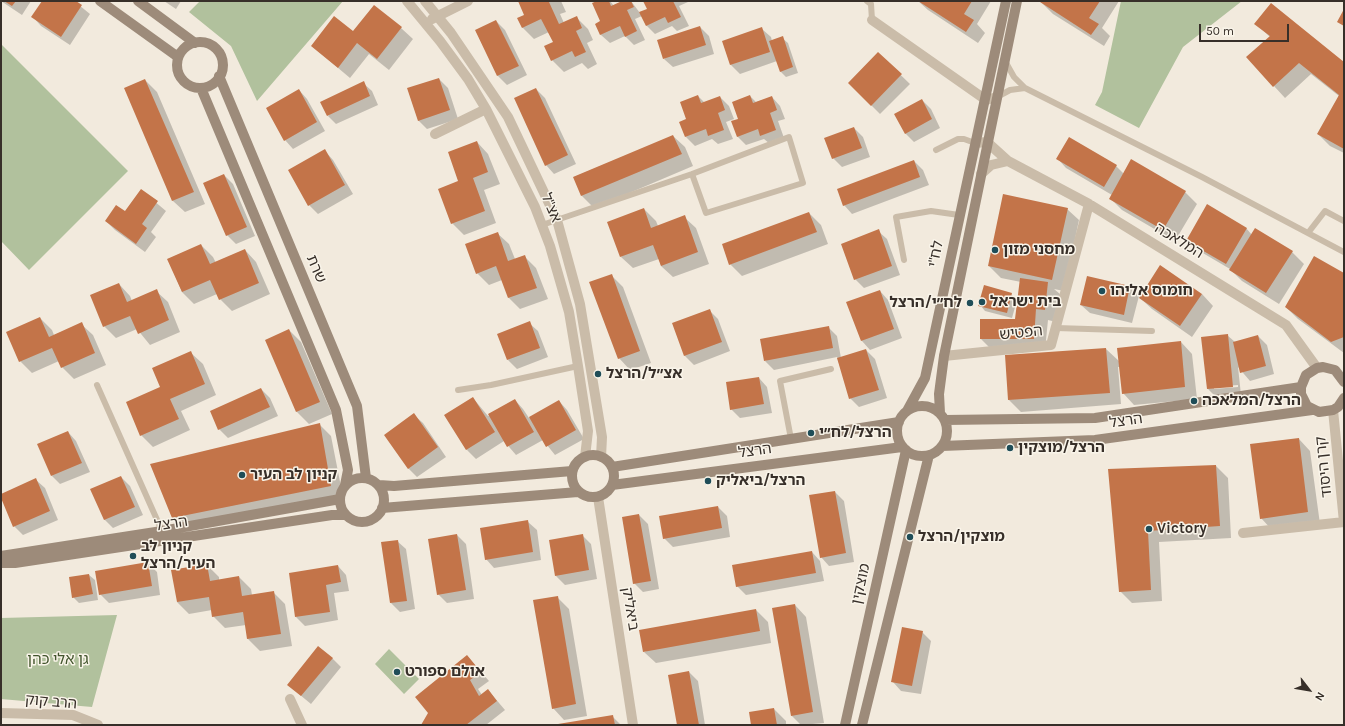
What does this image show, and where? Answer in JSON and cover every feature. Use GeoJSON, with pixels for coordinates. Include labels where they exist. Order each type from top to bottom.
{"type":"FeatureCollection","features":[{"type":"Feature","properties":{"kind":"street"},"geometry":{"type":"LineString","coordinates":[[100,1],[178,57]]}},
{"type":"Feature","properties":{"kind":"street"},"geometry":{"type":"LineString","coordinates":[[138,1],[195,43]]}},
{"type":"Feature","properties":{"kind":"street","name":"אצ\"ל"},"geometry":{"type":"LineString","coordinates":[[408,1],[468,79],[486,109],[511,156],[550,246],[569,312],[588,431],[585,456]]}},
{"type":"Feature","properties":{"kind":"street","name":"אצ\"ל"},"geometry":{"type":"LineString","coordinates":[[425,1],[481,75],[508,117],[557,220],[580,304],[602,437],[601,457]]}},
{"type":"Feature","properties":{"kind":"street"},"geometry":{"type":"LineString","coordinates":[[426,24],[437,16],[468,1]]}},
{"type":"Feature","properties":{"kind":"street","name":"לח\"י"},"geometry":{"type":"LineString","coordinates":[[907,411],[925,378],[975,143],[986,100],[1006,1]]}},
{"type":"Feature","properties":{"kind":"street","name":"לח\"י"},"geometry":{"type":"LineString","coordinates":[[942,417],[939,394],[944,356],[996,97],[1017,1]]}},
{"type":"Feature","properties":{"kind":"street"},"geometry":{"type":"LineString","coordinates":[[872,20],[986,100],[996,97]]}},
{"type":"Feature","properties":{"kind":"street"},"geometry":{"type":"LineString","coordinates":[[195,43],[209,44],[220,54],[222,69],[219,76],[209,86],[201,88],[187,84],[178,72],[178,57],[188,46],[195,43]]}},
{"type":"Feature","properties":{"kind":"street","name":"שרת"},"geometry":{"type":"LineString","coordinates":[[219,76],[357,406],[366,478]]}},
{"type":"Feature","properties":{"kind":"street"},"geometry":{"type":"LineString","coordinates":[[201,88],[336,410],[348,470],[340,499],[342,511],[351,519],[363,522],[375,518],[382,508],[384,496],[379,485]]}},
{"type":"Feature","properties":{"kind":"street"},"geometry":{"type":"LineString","coordinates":[[436,134],[486,109]]}},
{"type":"Feature","properties":{"kind":"street"},"geometry":{"type":"LineString","coordinates":[[975,143],[988,142]]}},
{"type":"Feature","properties":{"kind":"street","name":"המלאכה"},"geometry":{"type":"LineString","coordinates":[[988,142],[1008,161],[1089,204],[1286,325],[1317,368]]}},
{"type":"Feature","properties":{"kind":"street"},"geometry":{"type":"LineString","coordinates":[[981,174],[991,165],[1008,161]]}},
{"type":"Feature","properties":{"kind":"street","name":"הפטיש"},"geometry":{"type":"LineString","coordinates":[[944,356],[1051,345],[1089,204]]}},
{"type":"Feature","properties":{"kind":"street"},"geometry":{"type":"LineString","coordinates":[[1312,410],[1303,400],[1301,387],[1306,375],[1317,368],[1329,368],[1342,376]]}},
{"type":"Feature","properties":{"kind":"street","name":"הרצל"},"geometry":{"type":"LineString","coordinates":[[942,417],[1095,418],[1301,387]]}},
{"type":"Feature","properties":{"kind":"street"},"geometry":{"type":"LineString","coordinates":[[1333,410],[1344,398]]}},
{"type":"Feature","properties":{"kind":"street"},"geometry":{"type":"LineString","coordinates":[[921,406],[928,406],[942,417],[947,432],[942,446],[929,455],[921,456],[904,448],[898,439],[899,422],[907,411],[921,406]]}},
{"type":"Feature","properties":{"kind":"street","name":"הרצל"},"geometry":{"type":"LineString","coordinates":[[942,446],[1095,440],[1312,410],[1326,412],[1333,410]]}},
{"type":"Feature","properties":{"kind":"street","name":"קרן היסוד"},"geometry":{"type":"LineString","coordinates":[[1333,410],[1344,522]]}},
{"type":"Feature","properties":{"kind":"street","name":"הרצל"},"geometry":{"type":"LineString","coordinates":[[612,467],[899,422]]}},
{"type":"Feature","properties":{"kind":"street","name":"הרצל"},"geometry":{"type":"LineString","coordinates":[[612,485],[904,448]]}},
{"type":"Feature","properties":{"kind":"street","name":"מוצקין"},"geometry":{"type":"LineString","coordinates":[[845,725],[904,448]]}},
{"type":"Feature","properties":{"kind":"street"},"geometry":{"type":"LineString","coordinates":[[596,455],[601,457],[612,467],[614,476],[612,485],[609,490],[598,497],[587,497],[578,492],[572,482],[572,471],[576,462],[585,456],[596,455]]}},
{"type":"Feature","properties":{"kind":"street"},"geometry":{"type":"LineString","coordinates":[[862,725],[929,455]]}},
{"type":"Feature","properties":{"kind":"street"},"geometry":{"type":"LineString","coordinates":[[345,485],[351,480],[366,478],[379,485],[394,486],[572,471]]}},
{"type":"Feature","properties":{"kind":"street"},"geometry":{"type":"LineString","coordinates":[[382,508],[578,492]]}},
{"type":"Feature","properties":{"kind":"street","name":"ביאליק"},"geometry":{"type":"LineString","coordinates":[[598,497],[633,725]]}},
{"type":"Feature","properties":{"kind":"street","name":"הרצל"},"geometry":{"type":"LineString","coordinates":[[1,556],[162,531],[340,499]]}},
{"type":"Feature","properties":{"kind":"street","name":"הרצל"},"geometry":{"type":"LineString","coordinates":[[1,563],[23,561],[332,514],[346,515]]}},
{"type":"Feature","properties":{"kind":"street"},"geometry":{"type":"LineString","coordinates":[[1244,533],[1344,522]]}},
{"type":"Feature","properties":{"kind":"street"},"geometry":{"type":"LineString","coordinates":[[290,699],[302,725]]}},
{"type":"Feature","properties":{"kind":"street","name":"הרב קוק"},"geometry":{"type":"LineString","coordinates":[[1,713],[73,715],[98,725]]}},
{"type":"Feature","properties":{"kind":"lane"},"geometry":{"type":"LineString","coordinates":[[867,1],[871,4],[872,20]]}},
{"type":"Feature","properties":{"kind":"lane"},"geometry":{"type":"LineString","coordinates":[[1004,60],[1014,77],[1025,88],[1344,252]]}},
{"type":"Feature","properties":{"kind":"lane"},"geometry":{"type":"LineString","coordinates":[[996,97],[1010,90],[1025,88]]}},
{"type":"Feature","properties":{"kind":"lane"},"geometry":{"type":"LineString","coordinates":[[542,226],[692,174],[789,137],[804,182],[706,214],[692,174]]}},
{"type":"Feature","properties":{"kind":"lane"},"geometry":{"type":"LineString","coordinates":[[936,150],[958,139],[964,138],[975,143]]}},
{"type":"Feature","properties":{"kind":"lane"},"geometry":{"type":"LineString","coordinates":[[904,260],[896,217],[931,211],[943,211],[960,215]]}},
{"type":"Feature","properties":{"kind":"lane"},"geometry":{"type":"LineString","coordinates":[[1308,233],[1325,211],[1344,221]]}},
{"type":"Feature","properties":{"kind":"lane"},"geometry":{"type":"LineString","coordinates":[[1056,328],[1152,331]]}},
{"type":"Feature","properties":{"kind":"lane"},"geometry":{"type":"LineString","coordinates":[[458,390],[491,385],[578,366]]}},
{"type":"Feature","properties":{"kind":"lane"},"geometry":{"type":"LineString","coordinates":[[791,439],[780,381],[831,369]]}},
{"type":"Feature","properties":{"kind":"lane"},"geometry":{"type":"LineString","coordinates":[[97,384],[162,531]]}},
{"type":"Feature","properties":{"kind":"green space"},"geometry":{"type":"Polygon","coordinates":[[[200,1],[343,1],[257,101],[231,46],[189,12],[200,1]]]}},
{"type":"Feature","properties":{"kind":"green space"},"geometry":{"type":"Polygon","coordinates":[[[1121,1],[1242,1],[1183,47],[1139,128],[1095,105],[1102,92],[1121,1]]]}},
{"type":"Feature","properties":{"kind":"green space"},"geometry":{"type":"Polygon","coordinates":[[[1,44],[128,171],[29,270],[1,241],[1,44]]]}},
{"type":"Feature","properties":{"kind":"green space","name":"גן אלי כהן"},"geometry":{"type":"Polygon","coordinates":[[[117,615],[92,707],[1,699],[1,618],[117,615]]]}},
{"type":"Feature","properties":{"kind":"green space","name":"אולם ספורט"},"geometry":{"type":"Polygon","coordinates":[[[389,649],[419,679],[404,694],[375,664],[389,649]]]}},
{"type":"Feature","properties":{"kind":"building"},"geometry":{"type":"Polygon","coordinates":[[[4,1],[16,1],[12,6],[4,1]]]}},
{"type":"Feature","properties":{"kind":"building"},"geometry":{"type":"Polygon","coordinates":[[[42,1],[76,1],[82,5],[61,37],[31,17],[42,1]]]}},
{"type":"Feature","properties":{"kind":"building"},"geometry":{"type":"Polygon","coordinates":[[[518,1],[552,1],[549,2],[559,24],[577,16],[582,28],[576,31],[586,52],[575,57],[572,51],[551,61],[544,46],[553,42],[541,19],[522,28],[517,18],[524,15],[518,1]]]}},
{"type":"Feature","properties":{"kind":"building"},"geometry":{"type":"Polygon","coordinates":[[[597,1],[609,1],[611,6],[622,1],[631,1],[634,7],[627,10],[637,31],[625,37],[620,26],[600,35],[595,24],[600,21],[592,3],[597,1]]]}},
{"type":"Feature","properties":{"kind":"building"},"geometry":{"type":"Polygon","coordinates":[[[643,1],[673,1],[681,17],[668,23],[665,17],[646,26],[639,12],[647,9],[643,1]]]}},
{"type":"Feature","properties":{"kind":"building"},"geometry":{"type":"Polygon","coordinates":[[[918,1],[972,1],[964,14],[974,20],[966,32],[918,1]]]}},
{"type":"Feature","properties":{"kind":"building"},"geometry":{"type":"Polygon","coordinates":[[[1100,1],[1089,18],[1099,24],[1091,35],[1040,2],[1100,1]]]}},
{"type":"Feature","properties":{"kind":"building"},"geometry":{"type":"Polygon","coordinates":[[[1271,3],[1344,62],[1344,149],[1317,134],[1339,95],[1299,63],[1273,87],[1246,57],[1270,36],[1254,24],[1271,3]]]}},
{"type":"Feature","properties":{"kind":"building"},"geometry":{"type":"Polygon","coordinates":[[[374,5],[402,27],[377,59],[357,43],[338,68],[311,46],[334,16],[353,31],[374,5]]]}},
{"type":"Feature","properties":{"kind":"building"},"geometry":{"type":"Polygon","coordinates":[[[1344,9],[1344,26],[1337,22],[1344,9]]]}},
{"type":"Feature","properties":{"kind":"building"},"geometry":{"type":"Polygon","coordinates":[[[496,20],[519,66],[497,76],[475,30],[496,20]]]}},
{"type":"Feature","properties":{"kind":"building"},"geometry":{"type":"Polygon","coordinates":[[[700,26],[706,45],[663,59],[657,40],[700,26]]]}},
{"type":"Feature","properties":{"kind":"building"},"geometry":{"type":"Polygon","coordinates":[[[762,27],[770,52],[730,65],[722,41],[762,27]]]}},
{"type":"Feature","properties":{"kind":"building"},"geometry":{"type":"Polygon","coordinates":[[[783,36],[793,67],[780,72],[769,41],[783,36]]]}},
{"type":"Feature","properties":{"kind":"building"},"geometry":{"type":"Polygon","coordinates":[[[878,52],[902,74],[871,106],[848,83],[878,52]]]}},
{"type":"Feature","properties":{"kind":"building"},"geometry":{"type":"Polygon","coordinates":[[[439,78],[450,110],[418,121],[407,88],[439,78]]]}},
{"type":"Feature","properties":{"kind":"building"},"geometry":{"type":"Polygon","coordinates":[[[145,79],[194,192],[172,201],[124,88],[145,79]]]}},
{"type":"Feature","properties":{"kind":"building"},"geometry":{"type":"Polygon","coordinates":[[[364,81],[370,96],[327,116],[320,102],[364,81]]]}},
{"type":"Feature","properties":{"kind":"building"},"geometry":{"type":"Polygon","coordinates":[[[536,88],[568,155],[545,166],[514,98],[536,88]]]}},
{"type":"Feature","properties":{"kind":"building"},"geometry":{"type":"Polygon","coordinates":[[[299,89],[317,122],[284,141],[266,108],[299,89]]]}},
{"type":"Feature","properties":{"kind":"building"},"geometry":{"type":"Polygon","coordinates":[[[698,95],[701,103],[720,96],[725,110],[718,113],[724,130],[708,136],[706,129],[685,137],[679,122],[686,119],[680,102],[698,95]]]}},
{"type":"Feature","properties":{"kind":"building"},"geometry":{"type":"Polygon","coordinates":[[[750,95],[753,103],[772,96],[777,110],[770,113],[776,130],[760,136],[758,129],[737,137],[731,121],[738,119],[732,102],[750,95]]]}},
{"type":"Feature","properties":{"kind":"building"},"geometry":{"type":"Polygon","coordinates":[[[922,99],[932,119],[905,134],[894,114],[922,99]]]}},
{"type":"Feature","properties":{"kind":"building"},"geometry":{"type":"Polygon","coordinates":[[[854,127],[862,148],[832,159],[824,138],[854,127]]]}},
{"type":"Feature","properties":{"kind":"building"},"geometry":{"type":"Polygon","coordinates":[[[673,135],[682,154],[581,196],[573,177],[673,135]]]}},
{"type":"Feature","properties":{"kind":"building"},"geometry":{"type":"Polygon","coordinates":[[[1069,137],[1117,165],[1104,187],[1056,159],[1069,137]]]}},
{"type":"Feature","properties":{"kind":"building"},"geometry":{"type":"Polygon","coordinates":[[[477,141],[488,172],[473,178],[485,211],[451,224],[438,189],[458,181],[448,152],[477,141]]]}},
{"type":"Feature","properties":{"kind":"building"},"geometry":{"type":"Polygon","coordinates":[[[325,149],[345,185],[308,206],[288,170],[325,149]]]}},
{"type":"Feature","properties":{"kind":"building"},"geometry":{"type":"Polygon","coordinates":[[[1131,159],[1186,191],[1163,230],[1109,199],[1131,159]]]}},
{"type":"Feature","properties":{"kind":"building"},"geometry":{"type":"Polygon","coordinates":[[[914,160],[920,177],[843,206],[837,189],[914,160]]]}},
{"type":"Feature","properties":{"kind":"building"},"geometry":{"type":"Polygon","coordinates":[[[224,174],[247,227],[226,236],[203,183],[224,174]]]}},
{"type":"Feature","properties":{"kind":"building"},"geometry":{"type":"Polygon","coordinates":[[[141,189],[158,201],[142,224],[147,228],[136,244],[105,221],[116,205],[125,211],[141,189]]]}},
{"type":"Feature","properties":{"kind":"building"},"geometry":{"type":"Polygon","coordinates":[[[1003,194],[1068,208],[1052,280],[988,266],[1003,194]]]}},
{"type":"Feature","properties":{"kind":"building"},"geometry":{"type":"Polygon","coordinates":[[[1207,204],[1247,228],[1226,264],[1186,241],[1207,204]]]}},
{"type":"Feature","properties":{"kind":"building"},"geometry":{"type":"Polygon","coordinates":[[[644,208],[651,228],[685,215],[698,252],[661,266],[653,245],[620,257],[607,222],[644,208]]]}},
{"type":"Feature","properties":{"kind":"building"},"geometry":{"type":"Polygon","coordinates":[[[809,212],[817,232],[729,265],[722,244],[809,212]]]}},
{"type":"Feature","properties":{"kind":"building"},"geometry":{"type":"Polygon","coordinates":[[[1255,228],[1293,251],[1266,293],[1229,270],[1255,228]]]}},
{"type":"Feature","properties":{"kind":"building"},"geometry":{"type":"Polygon","coordinates":[[[879,229],[892,266],[854,280],[841,244],[879,229]]]}},
{"type":"Feature","properties":{"kind":"building"},"geometry":{"type":"Polygon","coordinates":[[[498,232],[508,261],[525,255],[537,288],[508,298],[496,266],[476,274],[465,244],[498,232]]]}},
{"type":"Feature","properties":{"kind":"building"},"geometry":{"type":"Polygon","coordinates":[[[201,244],[210,264],[245,249],[259,283],[219,300],[210,280],[182,292],[167,259],[201,244]]]}},
{"type":"Feature","properties":{"kind":"building"},"geometry":{"type":"Polygon","coordinates":[[[1314,256],[1344,273],[1344,337],[1331,342],[1285,307],[1314,256]]]}},
{"type":"Feature","properties":{"kind":"building"},"geometry":{"type":"Polygon","coordinates":[[[1160,265],[1202,294],[1180,326],[1139,298],[1160,265]]]}},
{"type":"Feature","properties":{"kind":"building"},"geometry":{"type":"Polygon","coordinates":[[[612,274],[640,351],[618,359],[589,282],[612,274]]]}},
{"type":"Feature","properties":{"kind":"building"},"geometry":{"type":"Polygon","coordinates":[[[1087,276],[1130,286],[1124,315],[1080,305],[1087,276]]]}},
{"type":"Feature","properties":{"kind":"building"},"geometry":{"type":"Polygon","coordinates":[[[1020,278],[1048,282],[1045,310],[1036,309],[1034,339],[980,339],[980,319],[1015,319],[1020,278]]]}},
{"type":"Feature","properties":{"kind":"building"},"geometry":{"type":"Polygon","coordinates":[[[119,283],[127,302],[157,289],[169,320],[138,334],[130,316],[103,327],[90,295],[119,283]]]}},
{"type":"Feature","properties":{"kind":"building"},"geometry":{"type":"Polygon","coordinates":[[[984,285],[1012,293],[1007,313],[978,306],[984,285]]]}},
{"type":"Feature","properties":{"kind":"building"},"geometry":{"type":"Polygon","coordinates":[[[880,290],[894,329],[861,341],[846,302],[880,290]]]}},
{"type":"Feature","properties":{"kind":"building"},"geometry":{"type":"Polygon","coordinates":[[[710,309],[722,342],[684,356],[672,323],[710,309]]]}},
{"type":"Feature","properties":{"kind":"building"},"geometry":{"type":"Polygon","coordinates":[[[40,317],[49,337],[82,322],[95,353],[61,368],[52,348],[19,362],[6,332],[40,317]]]}},
{"type":"Feature","properties":{"kind":"building"},"geometry":{"type":"Polygon","coordinates":[[[530,321],[540,348],[507,360],[497,334],[530,321]]]}},
{"type":"Feature","properties":{"kind":"building"},"geometry":{"type":"Polygon","coordinates":[[[829,326],[833,348],[764,361],[760,339],[829,326]]]}},
{"type":"Feature","properties":{"kind":"building"},"geometry":{"type":"Polygon","coordinates":[[[289,329],[320,402],[296,412],[265,340],[289,329]]]}},
{"type":"Feature","properties":{"kind":"building"},"geometry":{"type":"Polygon","coordinates":[[[1228,334],[1233,387],[1207,389],[1201,337],[1228,334]]]}},
{"type":"Feature","properties":{"kind":"building"},"geometry":{"type":"Polygon","coordinates":[[[1258,335],[1266,366],[1240,373],[1233,342],[1258,335]]]}},
{"type":"Feature","properties":{"kind":"building"},"geometry":{"type":"Polygon","coordinates":[[[1181,341],[1185,387],[1122,394],[1117,348],[1181,341]]]}},
{"type":"Feature","properties":{"kind":"building"},"geometry":{"type":"Polygon","coordinates":[[[1106,348],[1110,393],[1008,400],[1005,355],[1106,348]]]}},
{"type":"Feature","properties":{"kind":"building"},"geometry":{"type":"Polygon","coordinates":[[[866,349],[879,390],[849,399],[837,358],[866,349]]]}},
{"type":"Feature","properties":{"kind":"building"},"geometry":{"type":"Polygon","coordinates":[[[191,351],[205,384],[170,399],[179,419],[140,436],[126,402],[160,387],[152,368],[191,351]]]}},
{"type":"Feature","properties":{"kind":"building"},"geometry":{"type":"Polygon","coordinates":[[[759,377],[764,404],[730,410],[726,382],[759,377]]]}},
{"type":"Feature","properties":{"kind":"building"},"geometry":{"type":"Polygon","coordinates":[[[261,388],[270,407],[218,430],[210,411],[261,388]]]}},
{"type":"Feature","properties":{"kind":"building"},"geometry":{"type":"Polygon","coordinates":[[[473,397],[495,432],[466,450],[444,415],[473,397]]]}},
{"type":"Feature","properties":{"kind":"building"},"geometry":{"type":"Polygon","coordinates":[[[515,399],[534,432],[507,447],[488,414],[515,399]]]}},
{"type":"Feature","properties":{"kind":"building"},"geometry":{"type":"Polygon","coordinates":[[[559,400],[576,430],[546,447],[529,417],[559,400]]]}},
{"type":"Feature","properties":{"kind":"building"},"geometry":{"type":"Polygon","coordinates":[[[414,413],[438,447],[408,469],[384,435],[414,413]]]}},
{"type":"Feature","properties":{"kind":"building","name":"קניון לב העיר"},"geometry":{"type":"Polygon","coordinates":[[[320,423],[331,486],[172,518],[150,464],[320,423]]]}},
{"type":"Feature","properties":{"kind":"building"},"geometry":{"type":"Polygon","coordinates":[[[68,431],[82,463],[51,476],[37,444],[68,431]]]}},
{"type":"Feature","properties":{"kind":"building"},"geometry":{"type":"Polygon","coordinates":[[[1299,438],[1308,512],[1260,519],[1250,444],[1299,438]]]}},
{"type":"Feature","properties":{"kind":"building","name":"Victory"},"geometry":{"type":"Polygon","coordinates":[[[1216,465],[1220,526],[1148,531],[1151,590],[1119,592],[1108,469],[1216,465]]]}},
{"type":"Feature","properties":{"kind":"building"},"geometry":{"type":"Polygon","coordinates":[[[121,476],[135,507],[104,520],[90,489],[121,476]]]}},
{"type":"Feature","properties":{"kind":"building"},"geometry":{"type":"Polygon","coordinates":[[[36,478],[50,511],[13,527],[1,498],[1,494],[36,478]]]}},
{"type":"Feature","properties":{"kind":"building"},"geometry":{"type":"Polygon","coordinates":[[[835,491],[846,553],[820,558],[809,495],[835,491]]]}},
{"type":"Feature","properties":{"kind":"building"},"geometry":{"type":"Polygon","coordinates":[[[718,506],[722,528],[663,539],[659,516],[718,506]]]}},
{"type":"Feature","properties":{"kind":"building"},"geometry":{"type":"Polygon","coordinates":[[[639,514],[651,581],[633,584],[622,517],[639,514]]]}},
{"type":"Feature","properties":{"kind":"building"},"geometry":{"type":"Polygon","coordinates":[[[528,520],[533,552],[485,560],[480,528],[528,520]]]}},
{"type":"Feature","properties":{"kind":"building"},"geometry":{"type":"Polygon","coordinates":[[[457,534],[466,590],[437,595],[428,539],[457,534]]]}},
{"type":"Feature","properties":{"kind":"building"},"geometry":{"type":"Polygon","coordinates":[[[583,534],[589,570],[555,576],[549,540],[583,534]]]}},
{"type":"Feature","properties":{"kind":"building"},"geometry":{"type":"Polygon","coordinates":[[[398,540],[407,601],[390,603],[381,542],[398,540]]]}},
{"type":"Feature","properties":{"kind":"building"},"geometry":{"type":"Polygon","coordinates":[[[812,551],[816,573],[736,587],[732,565],[812,551]]]}},
{"type":"Feature","properties":{"kind":"building"},"geometry":{"type":"Polygon","coordinates":[[[148,562],[152,586],[99,595],[95,571],[148,562]]]}},
{"type":"Feature","properties":{"kind":"building"},"geometry":{"type":"Polygon","coordinates":[[[207,564],[210,581],[239,576],[242,596],[274,591],[281,634],[247,639],[243,612],[212,617],[209,597],[177,602],[171,570],[207,564]]]}},
{"type":"Feature","properties":{"kind":"building"},"geometry":{"type":"Polygon","coordinates":[[[338,565],[341,582],[326,585],[330,612],[295,617],[289,573],[338,565]]]}},
{"type":"Feature","properties":{"kind":"building"},"geometry":{"type":"Polygon","coordinates":[[[89,574],[93,594],[72,598],[69,577],[89,574]]]}},
{"type":"Feature","properties":{"kind":"building"},"geometry":{"type":"Polygon","coordinates":[[[558,596],[576,704],[552,709],[533,600],[558,596]]]}},
{"type":"Feature","properties":{"kind":"building"},"geometry":{"type":"Polygon","coordinates":[[[795,604],[813,712],[791,716],[772,608],[795,604]]]}},
{"type":"Feature","properties":{"kind":"building"},"geometry":{"type":"Polygon","coordinates":[[[756,609],[760,631],[643,652],[639,630],[756,609]]]}},
{"type":"Feature","properties":{"kind":"building"},"geometry":{"type":"Polygon","coordinates":[[[902,627],[923,631],[912,686],[891,682],[902,627]]]}},
{"type":"Feature","properties":{"kind":"building"},"geometry":{"type":"Polygon","coordinates":[[[318,646],[333,658],[301,696],[287,685],[318,646]]]}},
{"type":"Feature","properties":{"kind":"building"},"geometry":{"type":"Polygon","coordinates":[[[467,655],[481,672],[470,680],[479,696],[488,689],[497,701],[466,725],[421,725],[428,713],[415,697],[467,655]]]}},
{"type":"Feature","properties":{"kind":"building"},"geometry":{"type":"Polygon","coordinates":[[[689,671],[699,725],[677,725],[668,675],[689,671]]]}},
{"type":"Feature","properties":{"kind":"building"},"geometry":{"type":"Polygon","coordinates":[[[774,708],[777,725],[751,725],[749,712],[774,708]]]}},
{"type":"Feature","properties":{"kind":"building"},"geometry":{"type":"Polygon","coordinates":[[[613,715],[615,725],[558,724],[613,715]]]}},
{"type":"Feature","properties":{"kind":"place","name":"מחסני מזון"},"geometry":{"type":"Point","coordinates":[995,250]}},
{"type":"Feature","properties":{"kind":"place","name":"חומוס אליהו"},"geometry":{"type":"Point","coordinates":[1102,291]}},
{"type":"Feature","properties":{"kind":"place","name":"בית ישראל"},"geometry":{"type":"Point","coordinates":[982,302]}},
{"type":"Feature","properties":{"kind":"place","name":"לח״י/הרצל"},"geometry":{"type":"Point","coordinates":[970,303]}},
{"type":"Feature","properties":{"kind":"place","name":"אצ״ל/הרצל"},"geometry":{"type":"Point","coordinates":[598,374]}},
{"type":"Feature","properties":{"kind":"place","name":"הרצל/המלאכה"},"geometry":{"type":"Point","coordinates":[1194,401]}},
{"type":"Feature","properties":{"kind":"place","name":"הרצל/לח״י"},"geometry":{"type":"Point","coordinates":[811,433]}},
{"type":"Feature","properties":{"kind":"place","name":"הרצל/מוצקין"},"geometry":{"type":"Point","coordinates":[1010,448]}},
{"type":"Feature","properties":{"kind":"place","name":"קניון לב העיר"},"geometry":{"type":"Point","coordinates":[242,475]}},
{"type":"Feature","properties":{"kind":"place","name":"הרצל/ביאליק"},"geometry":{"type":"Point","coordinates":[708,481]}},
{"type":"Feature","properties":{"kind":"place","name":"Victory"},"geometry":{"type":"Point","coordinates":[1149,529]}},
{"type":"Feature","properties":{"kind":"place","name":"מוצקין/הרצל"},"geometry":{"type":"Point","coordinates":[910,537]}},
{"type":"Feature","properties":{"kind":"place","name":"קניון לב העיר/הרצל"},"geometry":{"type":"Point","coordinates":[133,556]}},
{"type":"Feature","properties":{"kind":"place","name":"אולם ספורט"},"geometry":{"type":"Point","coordinates":[397,672]}}]}
